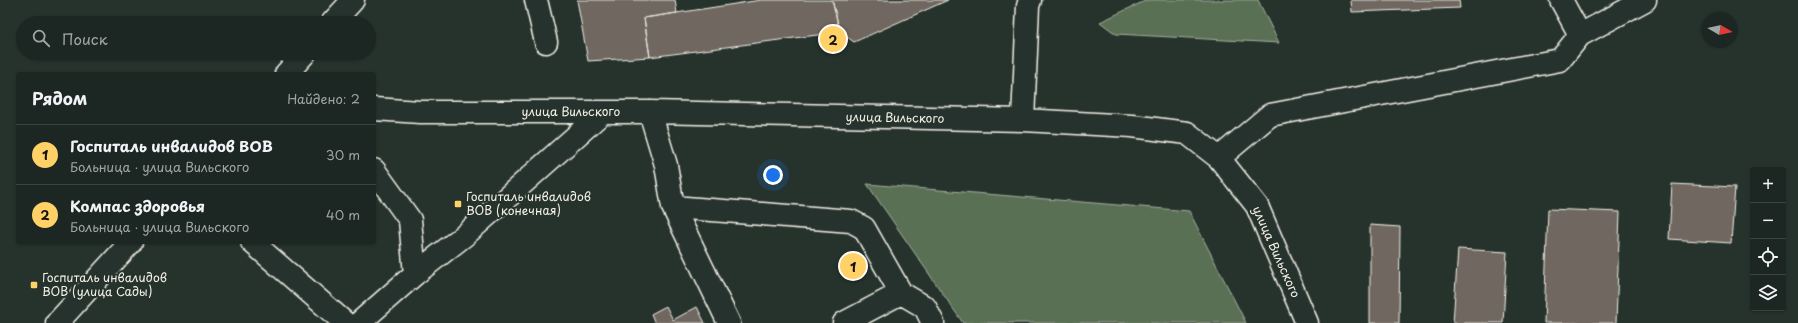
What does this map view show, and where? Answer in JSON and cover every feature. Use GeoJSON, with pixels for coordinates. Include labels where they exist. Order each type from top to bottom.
{"type":"FeatureCollection","features":[{"type":"Feature","properties":{"kind":"street"},"geometry":{"type":"LineString","coordinates":[[338,16],[353,0]]}},
{"type":"Feature","properties":{"kind":"street"},"geometry":{"type":"LineString","coordinates":[[536,0],[546,42]]}},
{"type":"Feature","properties":{"kind":"street"},"geometry":{"type":"LineString","coordinates":[[1023,120],[1028,6],[1030,0]]}},
{"type":"Feature","properties":{"kind":"street"},"geometry":{"type":"LineString","coordinates":[[1561,0],[1580,35]]}},
{"type":"Feature","properties":{"kind":"street"},"geometry":{"type":"LineString","coordinates":[[1218,158],[1270,115],[1560,60],[1580,35],[1645,0]]}},
{"type":"Feature","properties":{"kind":"street"},"geometry":{"type":"LineString","coordinates":[[288,72],[299,60]]}},
{"type":"Feature","properties":{"kind":"street","name":"улица Вильского"},"geometry":{"type":"LineString","coordinates":[[376,109],[420,112],[650,112],[1023,120],[1132,126],[1187,133],[1218,158],[1257,206],[1307,323]]}},
{"type":"Feature","properties":{"kind":"street"},"geometry":{"type":"LineString","coordinates":[[359,323],[415,274],[465,235],[603,112]]}},
{"type":"Feature","properties":{"kind":"street"},"geometry":{"type":"LineString","coordinates":[[650,112],[666,165],[673,207],[729,323]]}},
{"type":"Feature","properties":{"kind":"street"},"geometry":{"type":"LineString","coordinates":[[376,173],[410,220],[415,274]]}},
{"type":"Feature","properties":{"kind":"street"},"geometry":{"type":"LineString","coordinates":[[673,207],[851,221],[864,228],[901,292],[925,307],[933,323]]}},
{"type":"Feature","properties":{"kind":"street"},"geometry":{"type":"LineString","coordinates":[[57,323],[129,244]]}},
{"type":"Feature","properties":{"kind":"street"},"geometry":{"type":"LineString","coordinates":[[254,244],[345,323]]}},
{"type":"Feature","properties":{"kind":"street"},"geometry":{"type":"LineString","coordinates":[[844,323],[901,292]]}},
{"type":"Feature","properties":{"kind":"green space"},"geometry":{"type":"Polygon","coordinates":[[[1147,0],[1258,0],[1279,43],[1116,34],[1100,22],[1147,0]]]}},
{"type":"Feature","properties":{"kind":"green space"},"geometry":{"type":"Polygon","coordinates":[[[867,184],[1189,211],[1246,323],[963,323],[867,184]]]}},
{"type":"Feature","properties":{"kind":"building"},"geometry":{"type":"Polygon","coordinates":[[[577,0],[675,0],[677,13],[644,18],[650,57],[588,61],[577,0]]]}},
{"type":"Feature","properties":{"kind":"building"},"geometry":{"type":"Polygon","coordinates":[[[761,0],[832,0],[840,32],[650,57],[644,18],[761,0]]]}},
{"type":"Feature","properties":{"kind":"building"},"geometry":{"type":"Polygon","coordinates":[[[832,0],[948,0],[854,42],[840,32],[832,0]]]}},
{"type":"Feature","properties":{"kind":"building"},"geometry":{"type":"Polygon","coordinates":[[[1351,0],[1459,0],[1460,8],[1352,12],[1351,0]]]}},
{"type":"Feature","properties":{"kind":"building"},"geometry":{"type":"Polygon","coordinates":[[[1672,184],[1735,187],[1731,243],[1669,239],[1672,184]]]}},
{"type":"Feature","properties":{"kind":"building"},"geometry":{"type":"Polygon","coordinates":[[[1548,209],[1620,212],[1616,323],[1544,323],[1548,209]]]}},
{"type":"Feature","properties":{"kind":"building"},"geometry":{"type":"Polygon","coordinates":[[[1370,225],[1400,227],[1399,323],[1370,323],[1370,225]]]}},
{"type":"Feature","properties":{"kind":"building"},"geometry":{"type":"Polygon","coordinates":[[[1458,249],[1507,252],[1503,323],[1453,323],[1458,249]]]}},
{"type":"Feature","properties":{"kind":"building"},"geometry":{"type":"Polygon","coordinates":[[[666,306],[673,320],[697,307],[705,323],[655,323],[651,314],[666,306]]]}},
{"type":"Feature","properties":{"kind":"place","name":"Компас здоровья"},"geometry":{"type":"Point","coordinates":[833,39]}},
{"type":"Feature","properties":{"kind":"place","name":"Госпиталь инвалидов ВОВ (конечная)"},"geometry":{"type":"Point","coordinates":[458,204]}},
{"type":"Feature","properties":{"kind":"place","name":"Госпиталь инвалидов ВОВ"},"geometry":{"type":"Point","coordinates":[853,266]}},
{"type":"Feature","properties":{"kind":"place","name":"Госпиталь инвалидов ВОВ (улица Сады)"},"geometry":{"type":"Point","coordinates":[34,285]}}]}
